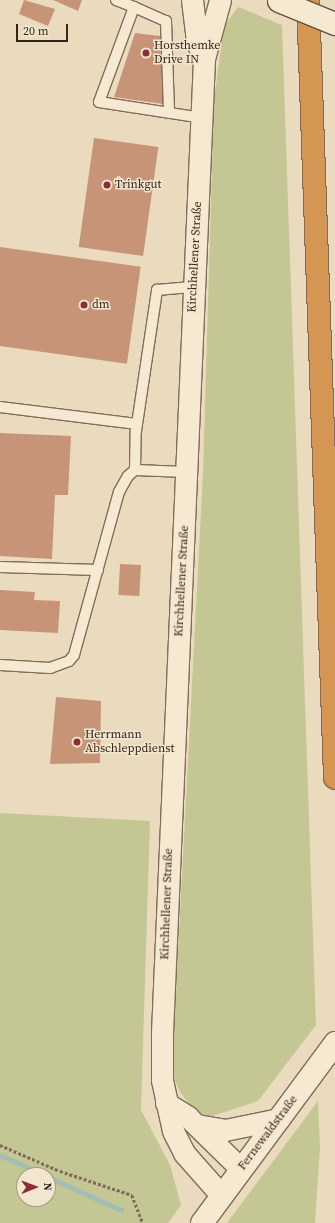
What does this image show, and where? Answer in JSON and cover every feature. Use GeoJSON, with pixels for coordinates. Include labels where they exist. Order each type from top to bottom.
{"type":"FeatureCollection","features":[{"type":"Feature","properties":{"kind":"highway"},"geometry":{"type":"LineString","coordinates":[[308,0],[335,778]]}},
{"type":"Feature","properties":{"kind":"main road"},"geometry":{"type":"LineString","coordinates":[[277,1],[335,24]]}},
{"type":"Feature","properties":{"kind":"main road","name":"Fernewaldstraße"},"geometry":{"type":"LineString","coordinates":[[202,1223],[335,1043]]}},
{"type":"Feature","properties":{"kind":"street","name":"Kirchhellener Straße"},"geometry":{"type":"LineString","coordinates":[[192,0],[197,41],[204,59]]}},
{"type":"Feature","properties":{"kind":"street","name":"Kirchhellener Straße"},"geometry":{"type":"LineString","coordinates":[[220,0],[204,59],[162,1034],[166,1103],[173,1131],[184,1153],[222,1196]]}},
{"type":"Feature","properties":{"kind":"street"},"geometry":{"type":"LineString","coordinates":[[166,1103],[197,1125],[241,1169]]}},
{"type":"Feature","properties":{"kind":"street"},"geometry":{"type":"LineString","coordinates":[[197,1125],[225,1130],[279,1119]]}},
{"type":"Feature","properties":{"kind":"lane"},"geometry":{"type":"LineString","coordinates":[[116,0],[166,21],[169,113]]}},
{"type":"Feature","properties":{"kind":"lane"},"geometry":{"type":"LineString","coordinates":[[134,7],[99,102],[202,118]]}},
{"type":"Feature","properties":{"kind":"lane"},"geometry":{"type":"LineString","coordinates":[[0,665],[50,668],[69,661],[74,654],[119,492],[135,470],[137,424],[157,290],[194,287]]}},
{"type":"Feature","properties":{"kind":"lane"},"geometry":{"type":"LineString","coordinates":[[0,407],[137,424]]}},
{"type":"Feature","properties":{"kind":"lane"},"geometry":{"type":"LineString","coordinates":[[135,470],[186,472]]}},
{"type":"Feature","properties":{"kind":"lane"},"geometry":{"type":"LineString","coordinates":[[0,567],[98,570]]}},
{"type":"Feature","properties":{"kind":"path"},"geometry":{"type":"LineString","coordinates":[[0,1145],[60,1171],[132,1195],[143,1223]]}},
{"type":"Feature","properties":{"kind":"green space"},"geometry":{"type":"Polygon","coordinates":[[[238,7],[282,25],[316,1025],[258,1101],[209,1117],[193,1109],[180,1092],[174,1078],[173,1048],[203,473],[214,100],[224,26],[238,7]]]}},
{"type":"Feature","properties":{"kind":"green space"},"geometry":{"type":"Polygon","coordinates":[[[0,813],[150,821],[141,1110],[170,1165],[181,1205],[168,1223],[0,1223],[0,813]]]}},
{"type":"Feature","properties":{"kind":"green space"},"geometry":{"type":"Polygon","coordinates":[[[318,1101],[320,1148],[315,1223],[227,1223],[318,1101]]]}},
{"type":"Feature","properties":{"kind":"building"},"geometry":{"type":"Polygon","coordinates":[[[24,0],[55,9],[48,26],[19,14],[24,0]]]}},
{"type":"Feature","properties":{"kind":"building"},"geometry":{"type":"Polygon","coordinates":[[[53,0],[82,0],[78,11],[53,0]]]}},
{"type":"Feature","properties":{"kind":"building"},"geometry":{"type":"Polygon","coordinates":[[[135,33],[160,36],[163,104],[114,97],[135,33]]]}},
{"type":"Feature","properties":{"kind":"building"},"geometry":{"type":"Polygon","coordinates":[[[94,138],[158,147],[143,256],[79,247],[94,138]]]}},
{"type":"Feature","properties":{"kind":"building"},"geometry":{"type":"Polygon","coordinates":[[[0,247],[141,267],[127,364],[0,346],[0,247]]]}},
{"type":"Feature","properties":{"kind":"building"},"geometry":{"type":"Polygon","coordinates":[[[0,433],[71,436],[68,495],[55,495],[52,559],[0,556],[0,433]]]}},
{"type":"Feature","properties":{"kind":"building"},"geometry":{"type":"Polygon","coordinates":[[[120,564],[141,565],[139,596],[118,595],[120,564]]]}},
{"type":"Feature","properties":{"kind":"building"},"geometry":{"type":"Polygon","coordinates":[[[0,590],[35,592],[34,600],[60,601],[58,633],[0,630],[0,590]]]}},
{"type":"Feature","properties":{"kind":"building","name":"Herrmann Abschleppdienst"},"geometry":{"type":"Polygon","coordinates":[[[56,697],[101,701],[100,763],[50,764],[56,697]]]}},
{"type":"Feature","properties":{"kind":"waterway"},"geometry":{"type":"LineString","coordinates":[[0,1155],[26,1167]]}},
{"type":"Feature","properties":{"kind":"waterway"},"geometry":{"type":"LineString","coordinates":[[56,1181],[121,1210]]}},
{"type":"Feature","properties":{"kind":"place","name":"Horsthemke Drive IN"},"geometry":{"type":"Point","coordinates":[146,53]}},
{"type":"Feature","properties":{"kind":"place","name":"Trinkgut"},"geometry":{"type":"Point","coordinates":[107,185]}},
{"type":"Feature","properties":{"kind":"place","name":"dm"},"geometry":{"type":"Point","coordinates":[84,305]}},
{"type":"Feature","properties":{"kind":"place","name":"Herrmann Abschleppdienst"},"geometry":{"type":"Point","coordinates":[77,742]}}]}
